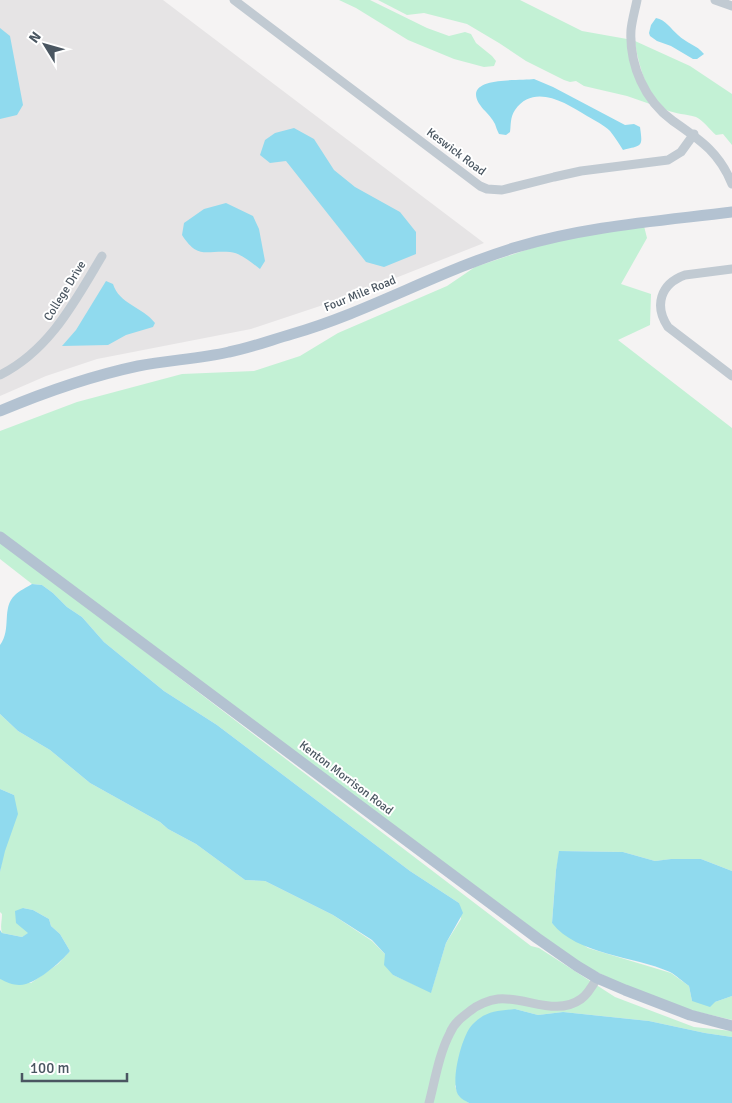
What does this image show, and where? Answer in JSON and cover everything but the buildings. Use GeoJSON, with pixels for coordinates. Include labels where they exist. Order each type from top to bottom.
{"type":"FeatureCollection","features":[{"type":"Feature","properties":{"kind":"main road","name":"Four Mile Road"},"geometry":{"type":"LineString","coordinates":[[0,411],[85,379],[138,366],[230,352],[311,329],[488,258],[552,237],[603,227],[732,212]]}},
{"type":"Feature","properties":{"kind":"main road","name":"Kenton Morrison Road"},"geometry":{"type":"LineString","coordinates":[[0,537],[578,966],[624,990],[690,1015],[732,1026]]}},
{"type":"Feature","properties":{"kind":"street","name":"Keswick Road"},"geometry":{"type":"LineString","coordinates":[[234,0],[480,186],[487,189],[502,190],[572,173],[668,160],[681,152],[694,134]]}},
{"type":"Feature","properties":{"kind":"street"},"geometry":{"type":"LineString","coordinates":[[637,0],[631,31],[631,44],[640,81],[662,112],[694,134],[713,151],[732,184]]}},
{"type":"Feature","properties":{"kind":"street"},"geometry":{"type":"LineString","coordinates":[[715,0],[732,6]]}},
{"type":"Feature","properties":{"kind":"street","name":"College Drive"},"geometry":{"type":"LineString","coordinates":[[0,375],[17,365],[51,335],[65,318],[102,256]]}},
{"type":"Feature","properties":{"kind":"street"},"geometry":{"type":"LineString","coordinates":[[732,269],[685,275],[678,278],[663,292],[660,306],[663,320],[668,327],[732,376]]}},
{"type":"Feature","properties":{"kind":"street"},"geometry":{"type":"LineString","coordinates":[[429,1103],[450,1032],[458,1020],[474,1008],[499,998],[555,1006],[568,1005],[581,999],[598,978]]}},
{"type":"Feature","properties":{"kind":"shaded area"},"geometry":{"type":"Polygon","coordinates":[[[0,0],[163,0],[484,243],[350,296],[251,329],[97,359],[46,376],[0,396],[0,0]]]}},
{"type":"Feature","properties":{"kind":"green space"},"geometry":{"type":"Polygon","coordinates":[[[339,0],[370,0],[427,28],[449,36],[465,32],[471,34],[476,43],[496,61],[494,66],[484,67],[454,59],[408,40],[356,8],[339,0]]]}},
{"type":"Feature","properties":{"kind":"green space"},"geometry":{"type":"Polygon","coordinates":[[[378,0],[520,0],[582,31],[627,39],[650,104],[627,96],[584,86],[576,81],[564,80],[526,61],[467,24],[424,13],[407,15],[378,0]]]}},
{"type":"Feature","properties":{"kind":"green space"},"geometry":{"type":"Polygon","coordinates":[[[635,41],[690,66],[732,94],[732,145],[723,134],[716,135],[699,118],[666,110],[660,105],[644,79],[635,41]]]}},
{"type":"Feature","properties":{"kind":"green space"},"geometry":{"type":"Polygon","coordinates":[[[644,226],[647,238],[621,284],[651,294],[650,325],[618,340],[732,428],[732,871],[701,859],[655,861],[623,852],[560,851],[556,870],[552,923],[588,948],[671,973],[689,986],[692,1001],[715,1002],[732,996],[732,1020],[690,1010],[623,985],[579,963],[0,532],[0,431],[77,402],[182,374],[254,371],[300,356],[338,333],[447,286],[475,267],[553,241],[644,226]]]}},
{"type":"Feature","properties":{"kind":"green space"},"geometry":{"type":"Polygon","coordinates":[[[0,541],[531,946],[539,948],[615,997],[694,1027],[732,1031],[732,1037],[649,1021],[563,1012],[538,1015],[515,1009],[455,1086],[459,1096],[469,1103],[0,1103],[0,979],[31,983],[58,964],[70,951],[60,934],[51,926],[49,919],[33,910],[23,908],[29,933],[22,937],[2,933],[0,872],[14,795],[0,789],[0,714],[18,731],[50,750],[90,783],[196,844],[245,880],[265,881],[333,915],[372,941],[385,954],[393,975],[431,992],[446,943],[461,919],[459,903],[410,871],[217,725],[164,691],[104,642],[82,617],[67,607],[53,593],[42,585],[32,584],[0,559],[0,541]]]}},
{"type":"Feature","properties":{"kind":"water"},"geometry":{"type":"Polygon","coordinates":[[[656,18],[665,22],[681,38],[704,54],[697,59],[693,59],[650,36],[651,25],[656,18]]]}},
{"type":"Feature","properties":{"kind":"water"},"geometry":{"type":"Polygon","coordinates":[[[0,28],[10,36],[23,105],[17,115],[0,119],[0,28]]]}},
{"type":"Feature","properties":{"kind":"water"},"geometry":{"type":"Polygon","coordinates":[[[534,79],[625,125],[634,124],[640,127],[640,144],[623,150],[610,131],[602,125],[560,101],[541,97],[531,98],[523,102],[513,113],[510,132],[506,135],[499,134],[493,120],[478,102],[476,94],[478,89],[492,82],[534,79]]]}},
{"type":"Feature","properties":{"kind":"water"},"geometry":{"type":"Polygon","coordinates":[[[294,128],[314,139],[334,170],[355,187],[400,212],[416,232],[416,254],[384,267],[366,262],[286,161],[270,163],[260,155],[265,140],[275,133],[294,128]]]}},
{"type":"Feature","properties":{"kind":"water"},"geometry":{"type":"Polygon","coordinates":[[[226,203],[253,216],[259,229],[265,261],[260,269],[238,254],[198,251],[182,235],[184,223],[204,209],[226,203]]]}},
{"type":"Feature","properties":{"kind":"water"},"geometry":{"type":"Polygon","coordinates":[[[106,281],[113,284],[120,296],[150,318],[155,323],[153,327],[126,335],[108,345],[62,346],[76,330],[106,281]]]}},
{"type":"Feature","properties":{"kind":"water"},"geometry":{"type":"Polygon","coordinates":[[[32,584],[42,585],[53,593],[67,607],[82,617],[104,642],[164,691],[217,725],[410,871],[459,903],[463,913],[446,943],[431,993],[393,975],[384,965],[385,954],[372,940],[333,915],[265,881],[245,880],[196,844],[90,783],[50,750],[18,731],[0,714],[0,645],[4,639],[8,606],[15,595],[32,584]]]}},
{"type":"Feature","properties":{"kind":"water"},"geometry":{"type":"Polygon","coordinates":[[[0,789],[14,795],[18,814],[0,872],[0,789]]]}},
{"type":"Feature","properties":{"kind":"water"},"geometry":{"type":"Polygon","coordinates":[[[559,851],[623,852],[655,861],[701,859],[732,871],[732,996],[715,1002],[710,1007],[692,1001],[689,986],[670,972],[607,954],[576,942],[563,934],[552,923],[559,851]]]}},
{"type":"Feature","properties":{"kind":"water"},"geometry":{"type":"Polygon","coordinates":[[[23,908],[33,910],[49,919],[51,926],[60,934],[70,951],[54,967],[39,978],[32,982],[17,985],[0,979],[0,930],[2,933],[22,937],[28,933],[16,923],[15,911],[23,908]]]}},
{"type":"Feature","properties":{"kind":"water"},"geometry":{"type":"Polygon","coordinates":[[[515,1009],[538,1015],[563,1012],[649,1021],[732,1037],[732,1103],[469,1103],[459,1096],[455,1081],[458,1060],[468,1030],[477,1020],[487,1014],[515,1009]]]}}]}
